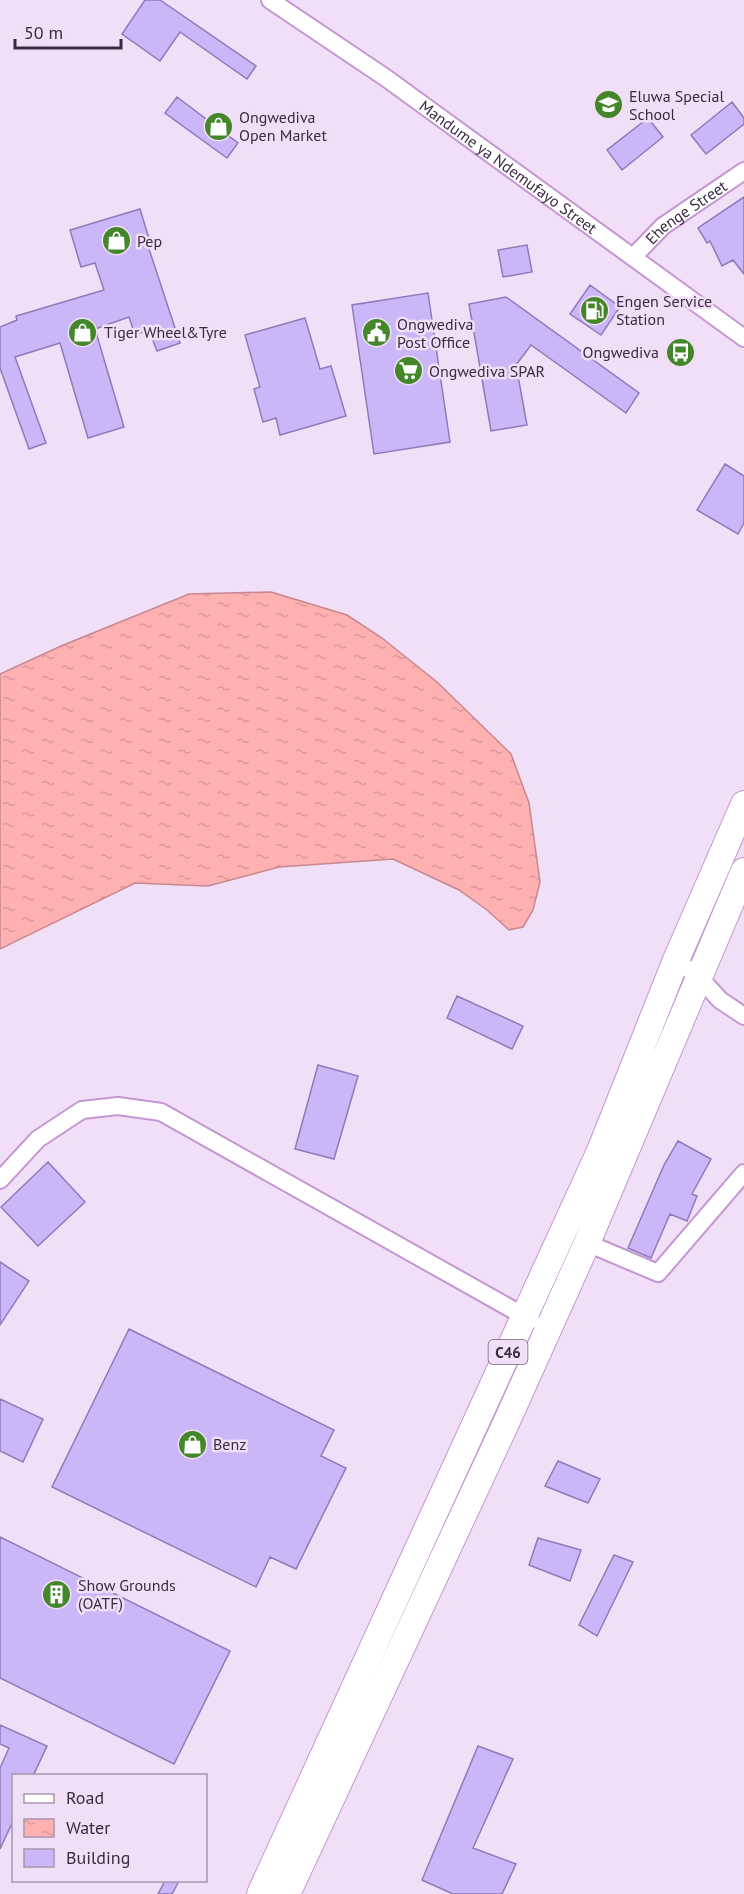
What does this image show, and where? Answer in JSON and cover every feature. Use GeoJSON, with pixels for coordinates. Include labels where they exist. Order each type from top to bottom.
{"type":"FeatureCollection","features":[{"type":"Feature","properties":{"kind":"main road","name":"C46"},"geometry":{"type":"LineString","coordinates":[[260,1894],[600,1151],[676,960],[744,804]]}},
{"type":"Feature","properties":{"kind":"main road","name":"C46"},"geometry":{"type":"LineString","coordinates":[[287,1894],[381,1695],[587,1243],[744,871]]}},
{"type":"Feature","properties":{"kind":"main road"},"geometry":{"type":"LineString","coordinates":[[357,1682],[381,1695]]}},
{"type":"Feature","properties":{"kind":"street","name":"Mandume ya Ndemufayo Street"},"geometry":{"type":"LineString","coordinates":[[270,0],[386,78],[744,338]]}},
{"type":"Feature","properties":{"kind":"street","name":"Ehenge Street"},"geometry":{"type":"LineString","coordinates":[[633,256],[663,226],[744,171]]}},
{"type":"Feature","properties":{"kind":"street"},"geometry":{"type":"LineString","coordinates":[[676,960],[699,977],[720,1000],[744,1016]]}},
{"type":"Feature","properties":{"kind":"street"},"geometry":{"type":"LineString","coordinates":[[0,1180],[38,1139],[82,1110],[118,1106],[161,1112],[548,1330]]}},
{"type":"Feature","properties":{"kind":"street"},"geometry":{"type":"LineString","coordinates":[[587,1243],[658,1274],[744,1173]]}},
{"type":"Feature","properties":{"kind":"water"},"geometry":{"type":"Polygon","coordinates":[[[271,592],[347,615],[382,638],[437,682],[511,754],[529,803],[540,882],[533,910],[523,927],[509,930],[487,910],[459,890],[393,859],[279,867],[208,886],[135,883],[0,949],[0,674],[61,646],[189,594],[271,592]]]}},
{"type":"Feature","properties":{"kind":"building"},"geometry":{"type":"Polygon","coordinates":[[[145,0],[160,0],[256,66],[247,79],[180,32],[160,61],[122,34],[145,0]]]}},
{"type":"Feature","properties":{"kind":"building"},"geometry":{"type":"Polygon","coordinates":[[[177,97],[238,143],[227,158],[165,113],[177,97]]]}},
{"type":"Feature","properties":{"kind":"building"},"geometry":{"type":"Polygon","coordinates":[[[732,102],[744,118],[744,124],[706,154],[691,135],[732,102]]]}},
{"type":"Feature","properties":{"kind":"building"},"geometry":{"type":"Polygon","coordinates":[[[648,118],[663,137],[622,170],[607,150],[648,118]]]}},
{"type":"Feature","properties":{"kind":"building"},"geometry":{"type":"Polygon","coordinates":[[[744,197],[744,274],[733,260],[722,266],[710,241],[707,243],[698,228],[744,197]]]}},
{"type":"Feature","properties":{"kind":"building"},"geometry":{"type":"Polygon","coordinates":[[[140,209],[151,245],[148,246],[180,343],[157,351],[149,330],[135,335],[129,317],[95,329],[124,427],[88,438],[60,343],[15,357],[46,443],[29,449],[0,368],[0,327],[17,320],[16,316],[104,290],[95,263],[81,267],[70,230],[140,209]]]}},
{"type":"Feature","properties":{"kind":"building"},"geometry":{"type":"Polygon","coordinates":[[[527,245],[532,272],[503,277],[498,250],[527,245]]]}},
{"type":"Feature","properties":{"kind":"building","name":"Engen Service Station"},"geometry":{"type":"Polygon","coordinates":[[[590,285],[620,307],[601,335],[570,314],[590,285]]]}},
{"type":"Feature","properties":{"kind":"building"},"geometry":{"type":"Polygon","coordinates":[[[428,293],[450,442],[374,454],[352,305],[428,293]]]}},
{"type":"Feature","properties":{"kind":"building"},"geometry":{"type":"Polygon","coordinates":[[[506,297],[639,393],[626,413],[531,345],[516,365],[527,425],[491,431],[469,304],[506,297]]]}},
{"type":"Feature","properties":{"kind":"building"},"geometry":{"type":"Polygon","coordinates":[[[305,318],[320,369],[331,366],[346,416],[280,435],[276,418],[263,422],[254,389],[260,387],[245,335],[305,318]]]}},
{"type":"Feature","properties":{"kind":"building"},"geometry":{"type":"Polygon","coordinates":[[[725,464],[744,476],[744,523],[738,534],[697,510],[725,464]]]}},
{"type":"Feature","properties":{"kind":"building"},"geometry":{"type":"Polygon","coordinates":[[[457,996],[523,1026],[512,1049],[447,1018],[457,996]]]}},
{"type":"Feature","properties":{"kind":"building"},"geometry":{"type":"Polygon","coordinates":[[[318,1065],[358,1076],[334,1159],[295,1149],[318,1065]]]}},
{"type":"Feature","properties":{"kind":"building"},"geometry":{"type":"Polygon","coordinates":[[[678,1141],[711,1159],[692,1194],[697,1196],[687,1221],[670,1214],[651,1258],[628,1248],[664,1165],[678,1141]]]}},
{"type":"Feature","properties":{"kind":"building"},"geometry":{"type":"Polygon","coordinates":[[[48,1162],[85,1202],[38,1246],[1,1207],[48,1162]]]}},
{"type":"Feature","properties":{"kind":"building"},"geometry":{"type":"Polygon","coordinates":[[[0,1262],[29,1281],[0,1325],[0,1262]]]}},
{"type":"Feature","properties":{"kind":"building"},"geometry":{"type":"Polygon","coordinates":[[[129,1329],[334,1430],[321,1456],[346,1468],[296,1569],[270,1557],[256,1587],[52,1487],[129,1329]]]}},
{"type":"Feature","properties":{"kind":"building"},"geometry":{"type":"Polygon","coordinates":[[[0,1399],[43,1419],[23,1462],[0,1451],[0,1399]]]}},
{"type":"Feature","properties":{"kind":"building"},"geometry":{"type":"Polygon","coordinates":[[[558,1461],[600,1479],[588,1503],[545,1486],[558,1461]]]}},
{"type":"Feature","properties":{"kind":"building","name":"Show Grounds (OATF)"},"geometry":{"type":"Polygon","coordinates":[[[0,1537],[230,1651],[174,1764],[0,1678],[0,1537]]]}},
{"type":"Feature","properties":{"kind":"building"},"geometry":{"type":"Polygon","coordinates":[[[538,1538],[581,1550],[570,1581],[529,1565],[538,1538]]]}},
{"type":"Feature","properties":{"kind":"building"},"geometry":{"type":"Polygon","coordinates":[[[614,1555],[633,1562],[597,1636],[579,1625],[614,1555]]]}},
{"type":"Feature","properties":{"kind":"building"},"geometry":{"type":"Polygon","coordinates":[[[0,1725],[47,1746],[34,1774],[12,1774],[12,1823],[0,1849],[0,1768],[9,1748],[0,1744],[0,1725]]]}},
{"type":"Feature","properties":{"kind":"building"},"geometry":{"type":"Polygon","coordinates":[[[478,1746],[513,1759],[473,1848],[516,1864],[502,1894],[453,1894],[422,1880],[478,1746]]]}},
{"type":"Feature","properties":{"kind":"building"},"geometry":{"type":"Polygon","coordinates":[[[164,1882],[178,1882],[172,1894],[158,1894],[164,1882]]]}},
{"type":"Feature","properties":{"kind":"place","name":"Eluwa Special School"},"geometry":{"type":"Point","coordinates":[608,105]}},
{"type":"Feature","properties":{"kind":"place","name":"Ongwediva Open Market"},"geometry":{"type":"Point","coordinates":[218,126]}},
{"type":"Feature","properties":{"kind":"place","name":"Pep"},"geometry":{"type":"Point","coordinates":[116,241]}},
{"type":"Feature","properties":{"kind":"place","name":"Engen Service Station"},"geometry":{"type":"Point","coordinates":[595,310]}},
{"type":"Feature","properties":{"kind":"place","name":"Tiger Wheel&Tyre"},"geometry":{"type":"Point","coordinates":[83,332]}},
{"type":"Feature","properties":{"kind":"place","name":"Ongwediva Post Office"},"geometry":{"type":"Point","coordinates":[376,333]}},
{"type":"Feature","properties":{"kind":"place","name":"Ongwediva"},"geometry":{"type":"Point","coordinates":[680,352]}},
{"type":"Feature","properties":{"kind":"place","name":"Ongwediva SPAR"},"geometry":{"type":"Point","coordinates":[408,371]}},
{"type":"Feature","properties":{"kind":"place","name":"Benz"},"geometry":{"type":"Point","coordinates":[192,1444]}},
{"type":"Feature","properties":{"kind":"place","name":"Show Grounds (OATF)"},"geometry":{"type":"Point","coordinates":[57,1594]}}]}
